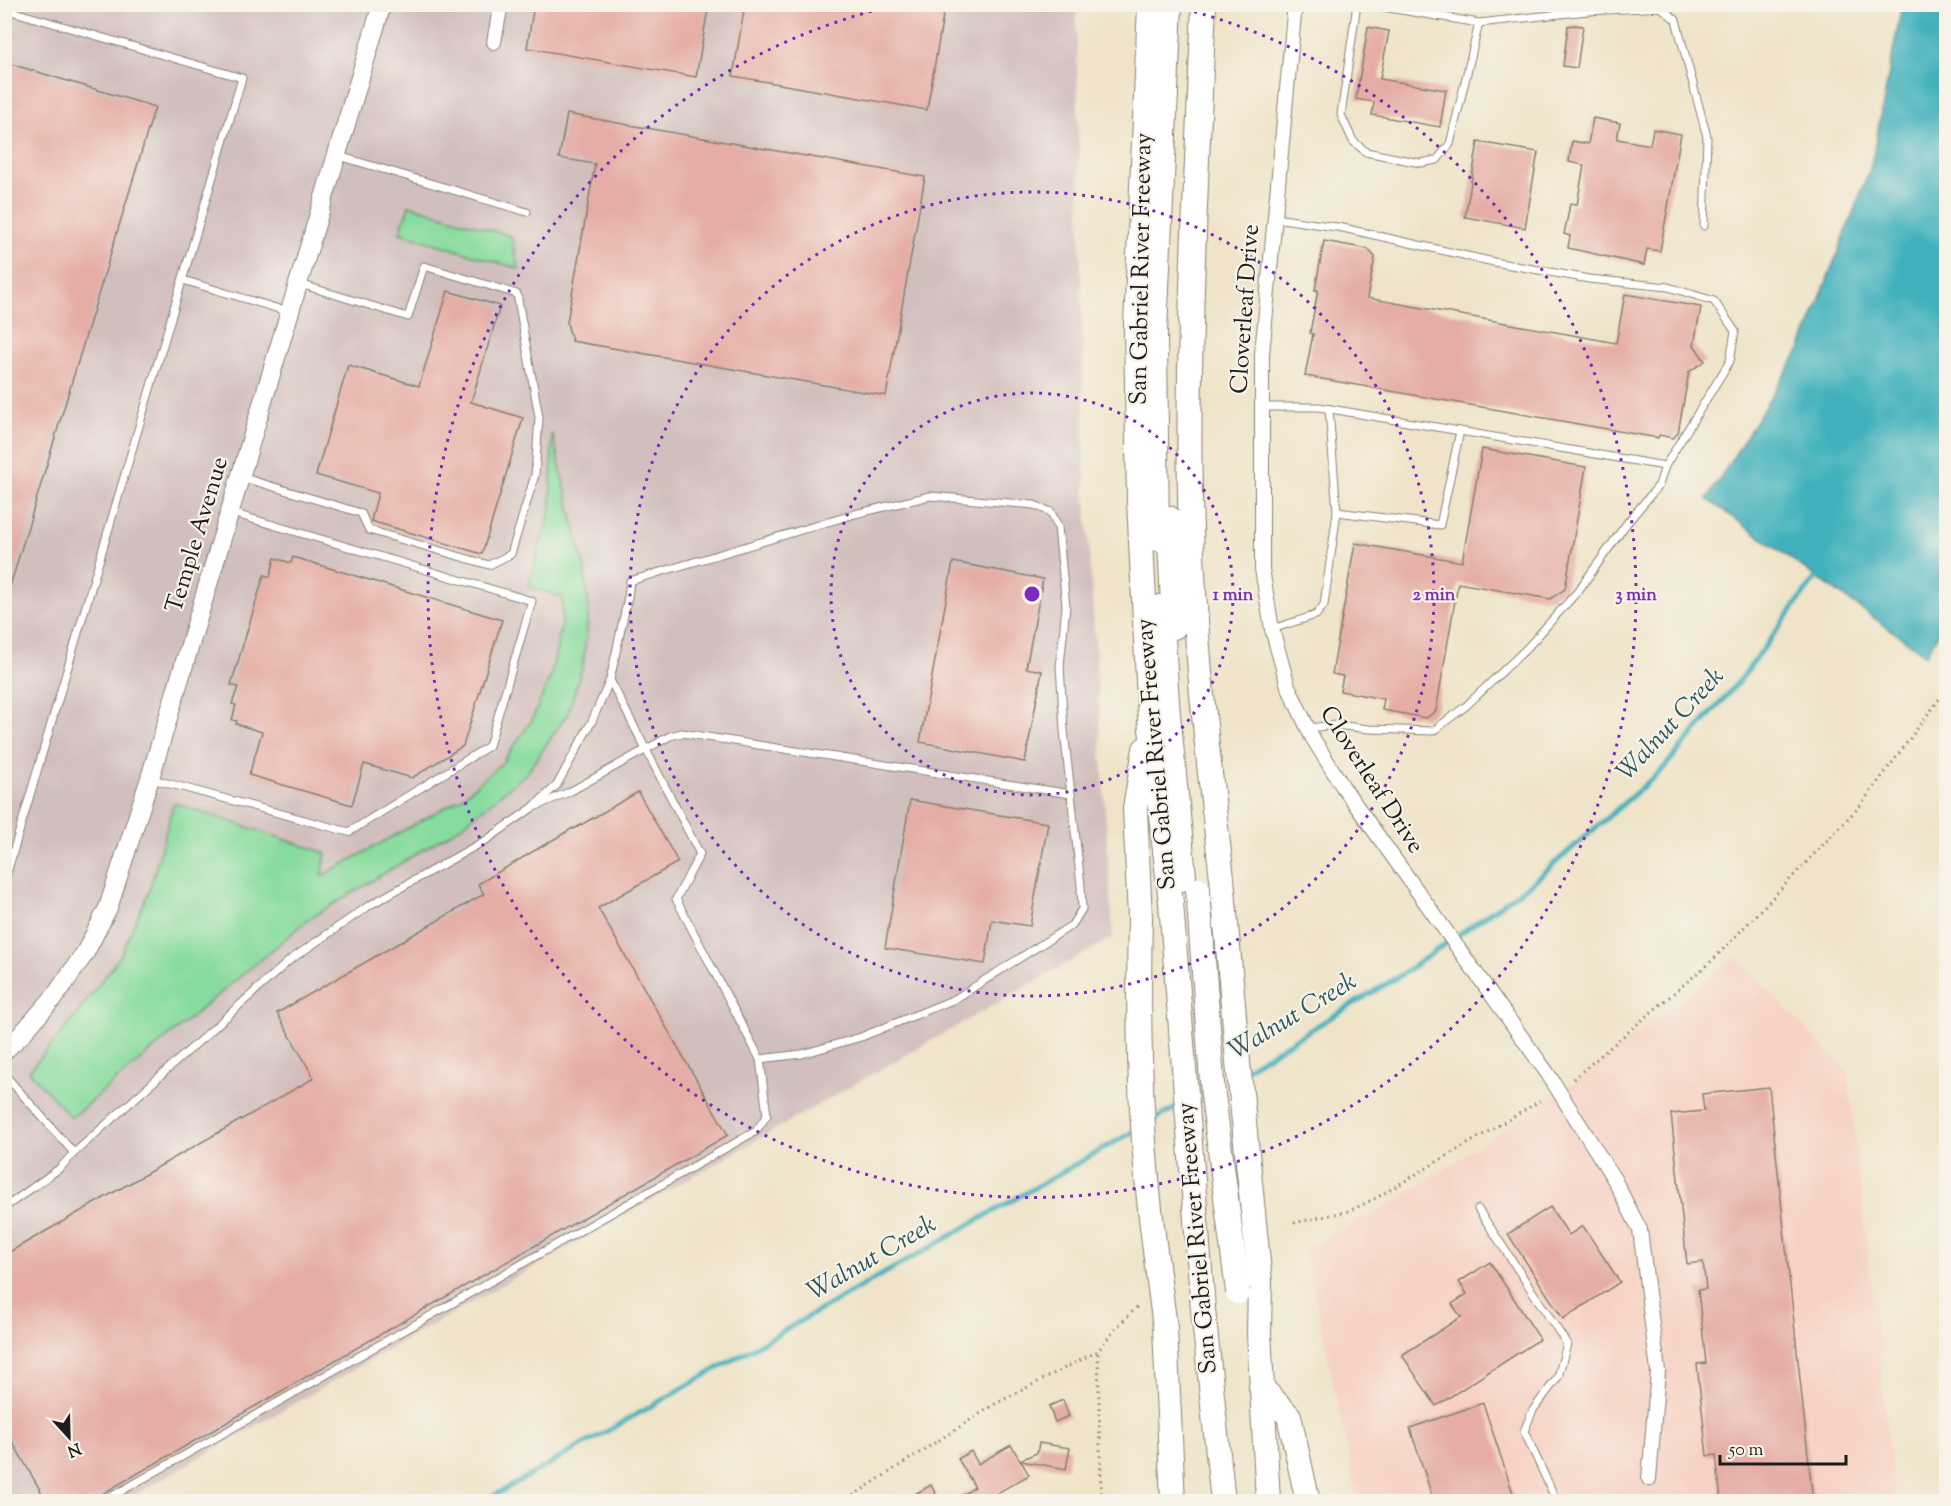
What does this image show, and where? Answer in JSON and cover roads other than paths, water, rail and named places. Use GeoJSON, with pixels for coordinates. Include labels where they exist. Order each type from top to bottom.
{"type":"FeatureCollection","features":[{"type":"Feature","properties":{"kind":"highway","name":"San Gabriel River Freeway"},"geometry":{"type":"LineString","coordinates":[[1150,4],[1136,324],[1139,501],[1150,720],[1170,899],[1203,1309],[1223,1502]]}},
{"type":"Feature","properties":{"kind":"highway"},"geometry":{"type":"LineString","coordinates":[[1170,4],[1155,332],[1156,520],[1167,703],[1184,876],[1170,899]]}},
{"type":"Feature","properties":{"kind":"highway"},"geometry":{"type":"LineString","coordinates":[[1182,4],[1169,239],[1166,423],[1170,575],[1181,736],[1198,890],[1213,1095],[1238,1293],[1258,1332]]}},
{"type":"Feature","properties":{"kind":"highway","name":"San Gabriel River Freeway"},"geometry":{"type":"LineString","coordinates":[[1204,4],[1190,325],[1190,499],[1200,684],[1222,878],[1260,1282],[1258,1332],[1268,1502]]}},
{"type":"Feature","properties":{"kind":"highway"},"geometry":{"type":"LineString","coordinates":[[1150,720],[1135,808],[1140,918],[1138,989],[1147,1178],[1165,1328],[1173,1502]]}},
{"type":"Feature","properties":{"kind":"highway"},"geometry":{"type":"LineString","coordinates":[[1261,1387],[1289,1416],[1308,1502]]}},
{"type":"Feature","properties":{"kind":"highway"},"geometry":{"type":"LineString","coordinates":[[1169,1432],[1182,1502]]}},
{"type":"Feature","properties":{"kind":"main road","name":"Temple Avenue"},"geometry":{"type":"LineString","coordinates":[[4,1051],[55,996],[85,952],[108,908],[150,778],[382,4]]}},
{"type":"Feature","properties":{"kind":"street"},"geometry":{"type":"LineString","coordinates":[[494,42],[501,4]]}},
{"type":"Feature","properties":{"kind":"street","name":"Cloverleaf Drive"},"geometry":{"type":"LineString","coordinates":[[1295,4],[1262,354],[1262,569],[1272,628],[1288,686],[1308,728],[1342,787],[1548,1074],[1614,1179],[1640,1230],[1658,1371],[1649,1479]]}},
{"type":"Feature","properties":{"kind":"lane"},"geometry":{"type":"LineString","coordinates":[[1357,4],[1341,115],[1353,141],[1366,152],[1420,163],[1437,160],[1450,144],[1479,23]]}},
{"type":"Feature","properties":{"kind":"lane"},"geometry":{"type":"LineString","coordinates":[[1365,4],[1479,23],[1588,11],[1661,7],[1676,20],[1707,137],[1704,226]]}},
{"type":"Feature","properties":{"kind":"lane"},"geometry":{"type":"LineString","coordinates":[[1436,16],[1438,4]]}},
{"type":"Feature","properties":{"kind":"lane"},"geometry":{"type":"LineString","coordinates":[[4,9],[242,78],[4,883]]}},
{"type":"Feature","properties":{"kind":"lane"},"geometry":{"type":"LineString","coordinates":[[336,155],[527,212]]}},
{"type":"Feature","properties":{"kind":"lane"},"geometry":{"type":"LineString","coordinates":[[1275,218],[1343,228],[1494,262],[1589,279],[1668,287],[1714,301],[1735,331],[1730,361],[1665,466],[1659,486],[1628,523],[1578,591],[1527,648],[1466,706],[1433,731],[1369,729],[1336,725],[1308,728]]}},
{"type":"Feature","properties":{"kind":"lane"},"geometry":{"type":"LineString","coordinates":[[240,476],[361,513],[369,530],[489,565],[511,554],[535,475],[539,417],[517,294],[424,266],[408,317],[298,283]]}},
{"type":"Feature","properties":{"kind":"lane"},"geometry":{"type":"LineString","coordinates":[[183,279],[289,312]]}},
{"type":"Feature","properties":{"kind":"lane"},"geometry":{"type":"LineString","coordinates":[[1262,407],[1319,407],[1665,466]]}},
{"type":"Feature","properties":{"kind":"lane"},"geometry":{"type":"LineString","coordinates":[[1272,628],[1316,615],[1324,605],[1337,512],[1329,409]]}},
{"type":"Feature","properties":{"kind":"lane"},"geometry":{"type":"LineString","coordinates":[[1337,512],[1440,525],[1460,431]]}},
{"type":"Feature","properties":{"kind":"lane"},"geometry":{"type":"LineString","coordinates":[[4,1208],[60,1168],[290,960],[370,905],[488,839],[532,808],[556,785],[592,721],[610,680],[630,581],[855,514],[930,496],[1034,505],[1051,512],[1058,527],[1066,606],[1060,666],[1082,909],[1072,925],[955,999],[861,1037],[802,1054],[760,1059]]}},
{"type":"Feature","properties":{"kind":"lane"},"geometry":{"type":"LineString","coordinates":[[150,778],[349,832],[489,746],[532,601],[230,512]]}},
{"type":"Feature","properties":{"kind":"lane"},"geometry":{"type":"LineString","coordinates":[[102,1502],[756,1131],[767,1115],[760,1059],[676,898],[700,854],[610,680]]}},
{"type":"Feature","properties":{"kind":"lane"},"geometry":{"type":"LineString","coordinates":[[532,808],[571,791],[670,736],[682,733],[1071,794]]}},
{"type":"Feature","properties":{"kind":"lane"},"geometry":{"type":"LineString","coordinates":[[4,1074],[75,1153]]}},
{"type":"Feature","properties":{"kind":"lane"},"geometry":{"type":"LineString","coordinates":[[1478,1209],[1567,1344],[1558,1377],[1533,1410],[1524,1431],[1557,1502]]}},
{"type":"Feature","properties":{"kind":"water"},"geometry":{"type":"Polygon","coordinates":[[[1902,5],[1946,5],[1946,620],[1926,655],[1707,499],[1800,350],[1871,166],[1902,5]]]}},
{"type":"Feature","properties":{"kind":"waterway","name":"Walnut Creek"},"geometry":{"type":"LineString","coordinates":[[1244,1070],[1401,975],[1532,883],[1661,771],[1741,679],[1819,573]]}},
{"type":"Feature","properties":{"kind":"waterway","name":"Walnut Creek"},"geometry":{"type":"LineString","coordinates":[[1150,1122],[1181,1105]]}},
{"type":"Feature","properties":{"kind":"waterway","name":"Walnut Creek"},"geometry":{"type":"LineString","coordinates":[[483,1502],[1136,1130]]}}]}
